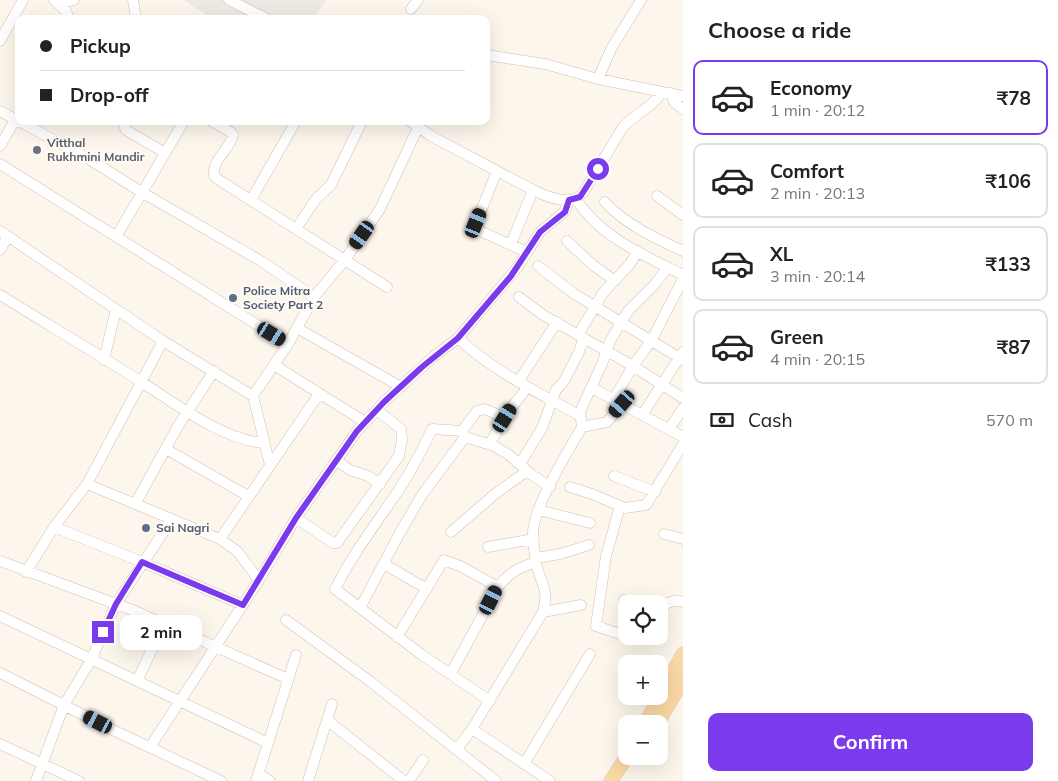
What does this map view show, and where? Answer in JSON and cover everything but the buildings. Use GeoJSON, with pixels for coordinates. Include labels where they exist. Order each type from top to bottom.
{"type":"FeatureCollection","features":[{"type":"Feature","properties":{"kind":"main road"},"geometry":{"type":"LineString","coordinates":[[650,715],[683,654]]}},
{"type":"Feature","properties":{"kind":"main road"},"geometry":{"type":"LineString","coordinates":[[662,715],[683,680]]}},
{"type":"Feature","properties":{"kind":"main road"},"geometry":{"type":"LineString","coordinates":[[611,781],[621,765]]}},
{"type":"Feature","properties":{"kind":"main road"},"geometry":{"type":"LineString","coordinates":[[622,781],[632,765]]}},
{"type":"Feature","properties":{"kind":"street"},"geometry":{"type":"LineString","coordinates":[[0,41],[23,0]]}},
{"type":"Feature","properties":{"kind":"street"},"geometry":{"type":"LineString","coordinates":[[56,2],[74,0]]}},
{"type":"Feature","properties":{"kind":"street"},"geometry":{"type":"LineString","coordinates":[[133,0],[135,15]]}},
{"type":"Feature","properties":{"kind":"street"},"geometry":{"type":"LineString","coordinates":[[229,0],[244,14]]}},
{"type":"Feature","properties":{"kind":"street"},"geometry":{"type":"LineString","coordinates":[[411,9],[418,0]]}},
{"type":"Feature","properties":{"kind":"street"},"geometry":{"type":"LineString","coordinates":[[598,79],[640,0]]}},
{"type":"Feature","properties":{"kind":"street"},"geometry":{"type":"LineString","coordinates":[[56,2],[66,11],[68,15]]}},
{"type":"Feature","properties":{"kind":"street"},"geometry":{"type":"LineString","coordinates":[[490,56],[545,64],[598,79],[683,96]]}},
{"type":"Feature","properties":{"kind":"street"},"geometry":{"type":"LineString","coordinates":[[667,92],[674,102],[683,109]]}},
{"type":"Feature","properties":{"kind":"street"},"geometry":{"type":"LineString","coordinates":[[150,748],[259,580],[296,518],[357,431],[400,387],[433,357],[458,338],[511,276],[546,226],[565,212],[573,200],[583,193],[623,127],[630,119],[667,92]]}},
{"type":"Feature","properties":{"kind":"street"},"geometry":{"type":"LineString","coordinates":[[0,111],[15,120],[0,146]]}},
{"type":"Feature","properties":{"kind":"street"},"geometry":{"type":"LineString","coordinates":[[25,125],[84,156],[143,193],[261,261],[314,297]]}},
{"type":"Feature","properties":{"kind":"street"},"geometry":{"type":"LineString","coordinates":[[125,125],[126,130],[165,153]]}},
{"type":"Feature","properties":{"kind":"street"},"geometry":{"type":"LineString","coordinates":[[116,237],[182,125]]}},
{"type":"Feature","properties":{"kind":"street"},"geometry":{"type":"LineString","coordinates":[[219,125],[232,132],[233,135],[231,142],[214,166],[214,175],[344,261],[387,287]]}},
{"type":"Feature","properties":{"kind":"street"},"geometry":{"type":"LineString","coordinates":[[252,200],[294,125]]}},
{"type":"Feature","properties":{"kind":"street"},"geometry":{"type":"LineString","coordinates":[[296,229],[316,199],[331,184],[360,125]]}},
{"type":"Feature","properties":{"kind":"street"},"geometry":{"type":"LineString","coordinates":[[253,396],[288,344],[314,297],[344,261],[380,209],[416,125]]}},
{"type":"Feature","properties":{"kind":"street"},"geometry":{"type":"LineString","coordinates":[[418,125],[533,190],[547,196],[573,200],[612,235],[667,268],[682,273],[651,341],[633,366],[618,402],[607,422],[582,428]]}},
{"type":"Feature","properties":{"kind":"street"},"geometry":{"type":"LineString","coordinates":[[0,164],[288,344]]}},
{"type":"Feature","properties":{"kind":"street"},"geometry":{"type":"LineString","coordinates":[[497,171],[476,223],[480,230],[527,252]]}},
{"type":"Feature","properties":{"kind":"street"},"geometry":{"type":"LineString","coordinates":[[511,244],[533,190]]}},
{"type":"Feature","properties":{"kind":"street"},"geometry":{"type":"LineString","coordinates":[[657,196],[683,215]]}},
{"type":"Feature","properties":{"kind":"street"},"geometry":{"type":"LineString","coordinates":[[605,202],[612,210],[633,225],[683,251]]}},
{"type":"Feature","properties":{"kind":"street"},"geometry":{"type":"LineString","coordinates":[[0,250],[4,234],[163,341],[253,396],[270,465]]}},
{"type":"Feature","properties":{"kind":"street"},"geometry":{"type":"LineString","coordinates":[[567,241],[615,282]]}},
{"type":"Feature","properties":{"kind":"street"},"geometry":{"type":"LineString","coordinates":[[451,532],[523,468],[542,428],[556,390],[564,381],[579,352],[580,337],[594,306],[603,293],[630,264],[638,251]]}},
{"type":"Feature","properties":{"kind":"street"},"geometry":{"type":"LineString","coordinates":[[538,266],[594,306],[651,341],[682,356],[642,415]]}},
{"type":"Feature","properties":{"kind":"street"},"geometry":{"type":"LineString","coordinates":[[457,749],[490,701],[543,612],[546,599],[544,584],[536,560],[533,532],[538,510],[582,428],[580,412],[620,322],[640,298],[656,284],[667,268]]}},
{"type":"Feature","properties":{"kind":"street"},"geometry":{"type":"LineString","coordinates":[[0,295],[142,382],[186,413],[230,433],[255,442],[264,443]]}},
{"type":"Feature","properties":{"kind":"street"},"geometry":{"type":"LineString","coordinates":[[519,297],[542,315],[633,366],[683,398]]}},
{"type":"Feature","properties":{"kind":"street"},"geometry":{"type":"LineString","coordinates":[[104,360],[116,309]]}},
{"type":"Feature","properties":{"kind":"street"},"geometry":{"type":"LineString","coordinates":[[518,382],[557,322]]}},
{"type":"Feature","properties":{"kind":"street"},"geometry":{"type":"LineString","coordinates":[[297,328],[400,387]]}},
{"type":"Feature","properties":{"kind":"street"},"geometry":{"type":"LineString","coordinates":[[458,338],[471,350],[527,388],[580,416]]}},
{"type":"Feature","properties":{"kind":"street"},"geometry":{"type":"LineString","coordinates":[[26,572],[54,527],[86,484],[163,341]]}},
{"type":"Feature","properties":{"kind":"street"},"geometry":{"type":"LineString","coordinates":[[274,365],[365,422]]}},
{"type":"Feature","properties":{"kind":"street"},"geometry":{"type":"LineString","coordinates":[[135,504],[186,413],[214,371]]}},
{"type":"Feature","properties":{"kind":"street"},"geometry":{"type":"LineString","coordinates":[[490,443],[505,418],[527,388]]}},
{"type":"Feature","properties":{"kind":"street"},"geometry":{"type":"LineString","coordinates":[[592,388],[683,436]]}},
{"type":"Feature","properties":{"kind":"street"},"geometry":{"type":"LineString","coordinates":[[220,539],[319,394]]}},
{"type":"Feature","properties":{"kind":"street"},"geometry":{"type":"LineString","coordinates":[[669,429],[683,408]]}},
{"type":"Feature","properties":{"kind":"street"},"geometry":{"type":"LineString","coordinates":[[296,518],[336,544],[397,461],[402,435],[401,429],[376,410]]}},
{"type":"Feature","properties":{"kind":"street"},"geometry":{"type":"LineString","coordinates":[[360,608],[402,528],[477,411],[486,410],[505,418]]}},
{"type":"Feature","properties":{"kind":"street"},"geometry":{"type":"LineString","coordinates":[[490,701],[397,637],[335,589],[362,542],[397,493],[432,429],[463,434],[490,443],[550,487]]}},
{"type":"Feature","properties":{"kind":"street"},"geometry":{"type":"LineString","coordinates":[[570,487],[625,508],[646,505],[683,444]]}},
{"type":"Feature","properties":{"kind":"street"},"geometry":{"type":"LineString","coordinates":[[166,449],[248,496]]}},
{"type":"Feature","properties":{"kind":"street"},"geometry":{"type":"LineString","coordinates":[[336,460],[350,470],[368,476],[380,484]]}},
{"type":"Feature","properties":{"kind":"street"},"geometry":{"type":"LineString","coordinates":[[614,476],[655,492]]}},
{"type":"Feature","properties":{"kind":"street"},"geometry":{"type":"LineString","coordinates":[[86,484],[220,539],[237,551],[259,580]]}},
{"type":"Feature","properties":{"kind":"street"},"geometry":{"type":"LineString","coordinates":[[617,633],[596,626],[606,556],[620,506]]}},
{"type":"Feature","properties":{"kind":"street"},"geometry":{"type":"LineString","coordinates":[[538,510],[590,524]]}},
{"type":"Feature","properties":{"kind":"street"},"geometry":{"type":"LineString","coordinates":[[36,781],[64,705],[91,660],[116,604],[172,519]]}},
{"type":"Feature","properties":{"kind":"street"},"geometry":{"type":"LineString","coordinates":[[54,527],[243,605]]}},
{"type":"Feature","properties":{"kind":"street"},"geometry":{"type":"LineString","coordinates":[[664,534],[683,539]]}},
{"type":"Feature","properties":{"kind":"street"},"geometry":{"type":"LineString","coordinates":[[488,547],[534,539]]}},
{"type":"Feature","properties":{"kind":"street"},"geometry":{"type":"LineString","coordinates":[[451,673],[498,587],[508,574],[536,560],[589,545]]}},
{"type":"Feature","properties":{"kind":"street"},"geometry":{"type":"LineString","coordinates":[[397,637],[444,560],[462,567],[498,587]]}},
{"type":"Feature","properties":{"kind":"street"},"geometry":{"type":"LineString","coordinates":[[0,561],[116,604],[288,679]]}},
{"type":"Feature","properties":{"kind":"street"},"geometry":{"type":"LineString","coordinates":[[384,564],[427,589]]}},
{"type":"Feature","properties":{"kind":"street"},"geometry":{"type":"LineString","coordinates":[[668,603],[674,600],[683,602]]}},
{"type":"Feature","properties":{"kind":"street"},"geometry":{"type":"LineString","coordinates":[[543,612],[581,605]]}},
{"type":"Feature","properties":{"kind":"street"},"geometry":{"type":"LineString","coordinates":[[0,616],[268,743]]}},
{"type":"Feature","properties":{"kind":"street"},"geometry":{"type":"LineString","coordinates":[[286,620],[371,682],[457,749],[484,777],[496,781]]}},
{"type":"Feature","properties":{"kind":"street"},"geometry":{"type":"LineString","coordinates":[[136,681],[164,624]]}},
{"type":"Feature","properties":{"kind":"street"},"geometry":{"type":"LineString","coordinates":[[524,764],[590,654]]}},
{"type":"Feature","properties":{"kind":"street"},"geometry":{"type":"LineString","coordinates":[[270,781],[258,777],[296,656]]}},
{"type":"Feature","properties":{"kind":"street"},"geometry":{"type":"LineString","coordinates":[[0,673],[150,748],[221,781]]}},
{"type":"Feature","properties":{"kind":"street"},"geometry":{"type":"LineString","coordinates":[[308,781],[332,704]]}},
{"type":"Feature","properties":{"kind":"street"},"geometry":{"type":"LineString","coordinates":[[327,720],[404,781]]}},
{"type":"Feature","properties":{"kind":"street"},"geometry":{"type":"LineString","coordinates":[[472,729],[550,781]]}},
{"type":"Feature","properties":{"kind":"street"},"geometry":{"type":"LineString","coordinates":[[0,744],[79,781]]}},
{"type":"Feature","properties":{"kind":"street"},"geometry":{"type":"LineString","coordinates":[[410,781],[423,760]]}},
{"type":"Feature","properties":{"kind":"shaded area"},"geometry":{"type":"Polygon","coordinates":[[[184,0],[326,0],[317,15],[206,15],[184,0]]]}},
{"type":"Feature","properties":{"kind":"place","name":"Vitthal Rukhmini Mandir"},"geometry":{"type":"Point","coordinates":[37,150]}},
{"type":"Feature","properties":{"kind":"place","name":"Police Mitra Society Part 2"},"geometry":{"type":"Point","coordinates":[233,298]}},
{"type":"Feature","properties":{"kind":"place","name":"Sai Nagri"},"geometry":{"type":"Point","coordinates":[146,528]}},
{"type":"Feature","properties":{"kind":"route"},"geometry":{"type":"LineString","coordinates":[[103,632],[116,604],[142,562],[243,605],[296,518],[357,431],[384,402],[422,367],[458,338],[511,276],[540,232],[565,212],[569,200],[580,197],[598,169]]}}]}
